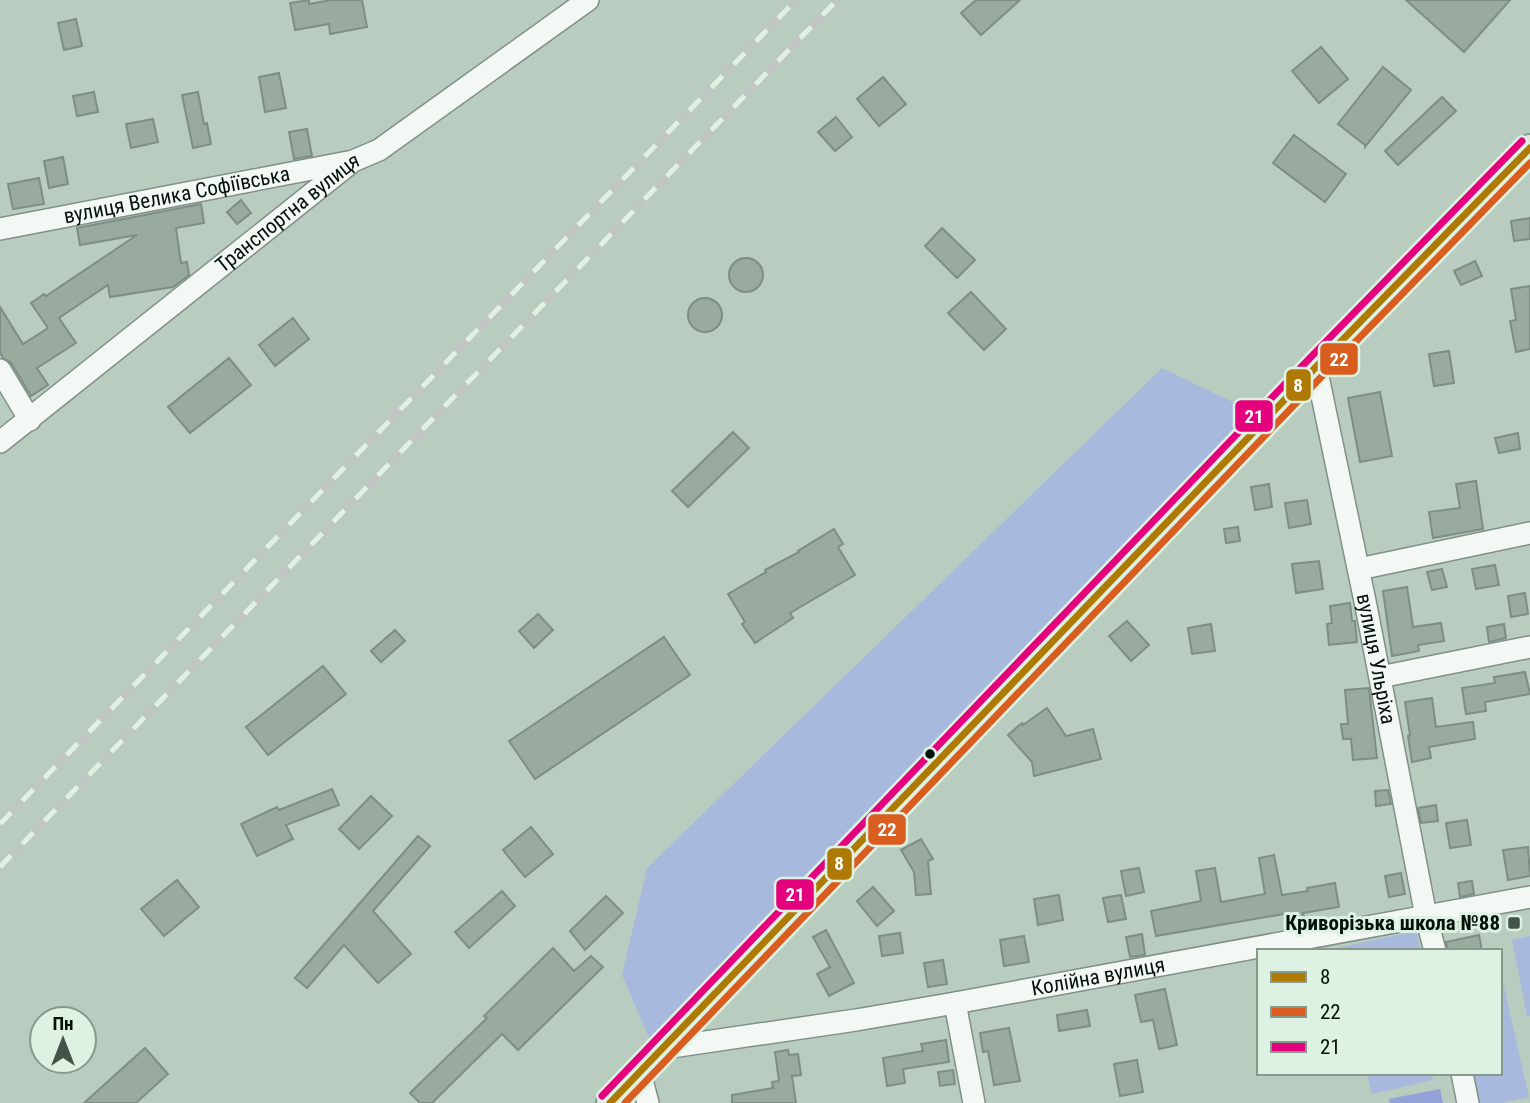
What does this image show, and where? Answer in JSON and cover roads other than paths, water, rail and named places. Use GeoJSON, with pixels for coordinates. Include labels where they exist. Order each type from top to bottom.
{"type":"FeatureCollection","features":[{"type":"Feature","properties":{"kind":"main road"},"geometry":{"type":"LineString","coordinates":[[610,1103],[1316,367],[1530,148]]}},
{"type":"Feature","properties":{"kind":"street","name":"Транспортна вулиця"},"geometry":{"type":"LineString","coordinates":[[0,442],[353,161],[379,150],[587,0]]}},
{"type":"Feature","properties":{"kind":"street","name":"вулиця Велика Софіївська"},"geometry":{"type":"LineString","coordinates":[[0,229],[353,161]]}},
{"type":"Feature","properties":{"kind":"street","name":"вулиця Ульріха"},"geometry":{"type":"LineString","coordinates":[[1316,367],[1434,949]]}},
{"type":"Feature","properties":{"kind":"street"},"geometry":{"type":"LineString","coordinates":[[0,370],[30,420]]}},
{"type":"Feature","properties":{"kind":"street"},"geometry":{"type":"LineString","coordinates":[[1359,569],[1530,533]]}},
{"type":"Feature","properties":{"kind":"street"},"geometry":{"type":"LineString","coordinates":[[1380,677],[1530,647]]}},
{"type":"Feature","properties":{"kind":"street","name":"Колійна вулиця"},"geometry":{"type":"LineString","coordinates":[[665,1048],[955,1003],[1530,897]]}},
{"type":"Feature","properties":{"kind":"street"},"geometry":{"type":"LineString","coordinates":[[955,1003],[974,1103]]}},
{"type":"Feature","properties":{"kind":"street"},"geometry":{"type":"LineString","coordinates":[[640,1072],[648,1103]]}},
{"type":"Feature","properties":{"kind":"street"},"geometry":{"type":"LineString","coordinates":[[1462,1075],[1468,1103]]}},
{"type":"Feature","properties":{"kind":"railway"},"geometry":{"type":"LineString","coordinates":[[0,824],[796,0]]}},
{"type":"Feature","properties":{"kind":"railway"},"geometry":{"type":"LineString","coordinates":[[0,867],[837,0]]}},
{"type":"Feature","properties":{"kind":"place","name":"Криворізька школа №88"},"geometry":{"type":"Point","coordinates":[1514,923]}}]}
